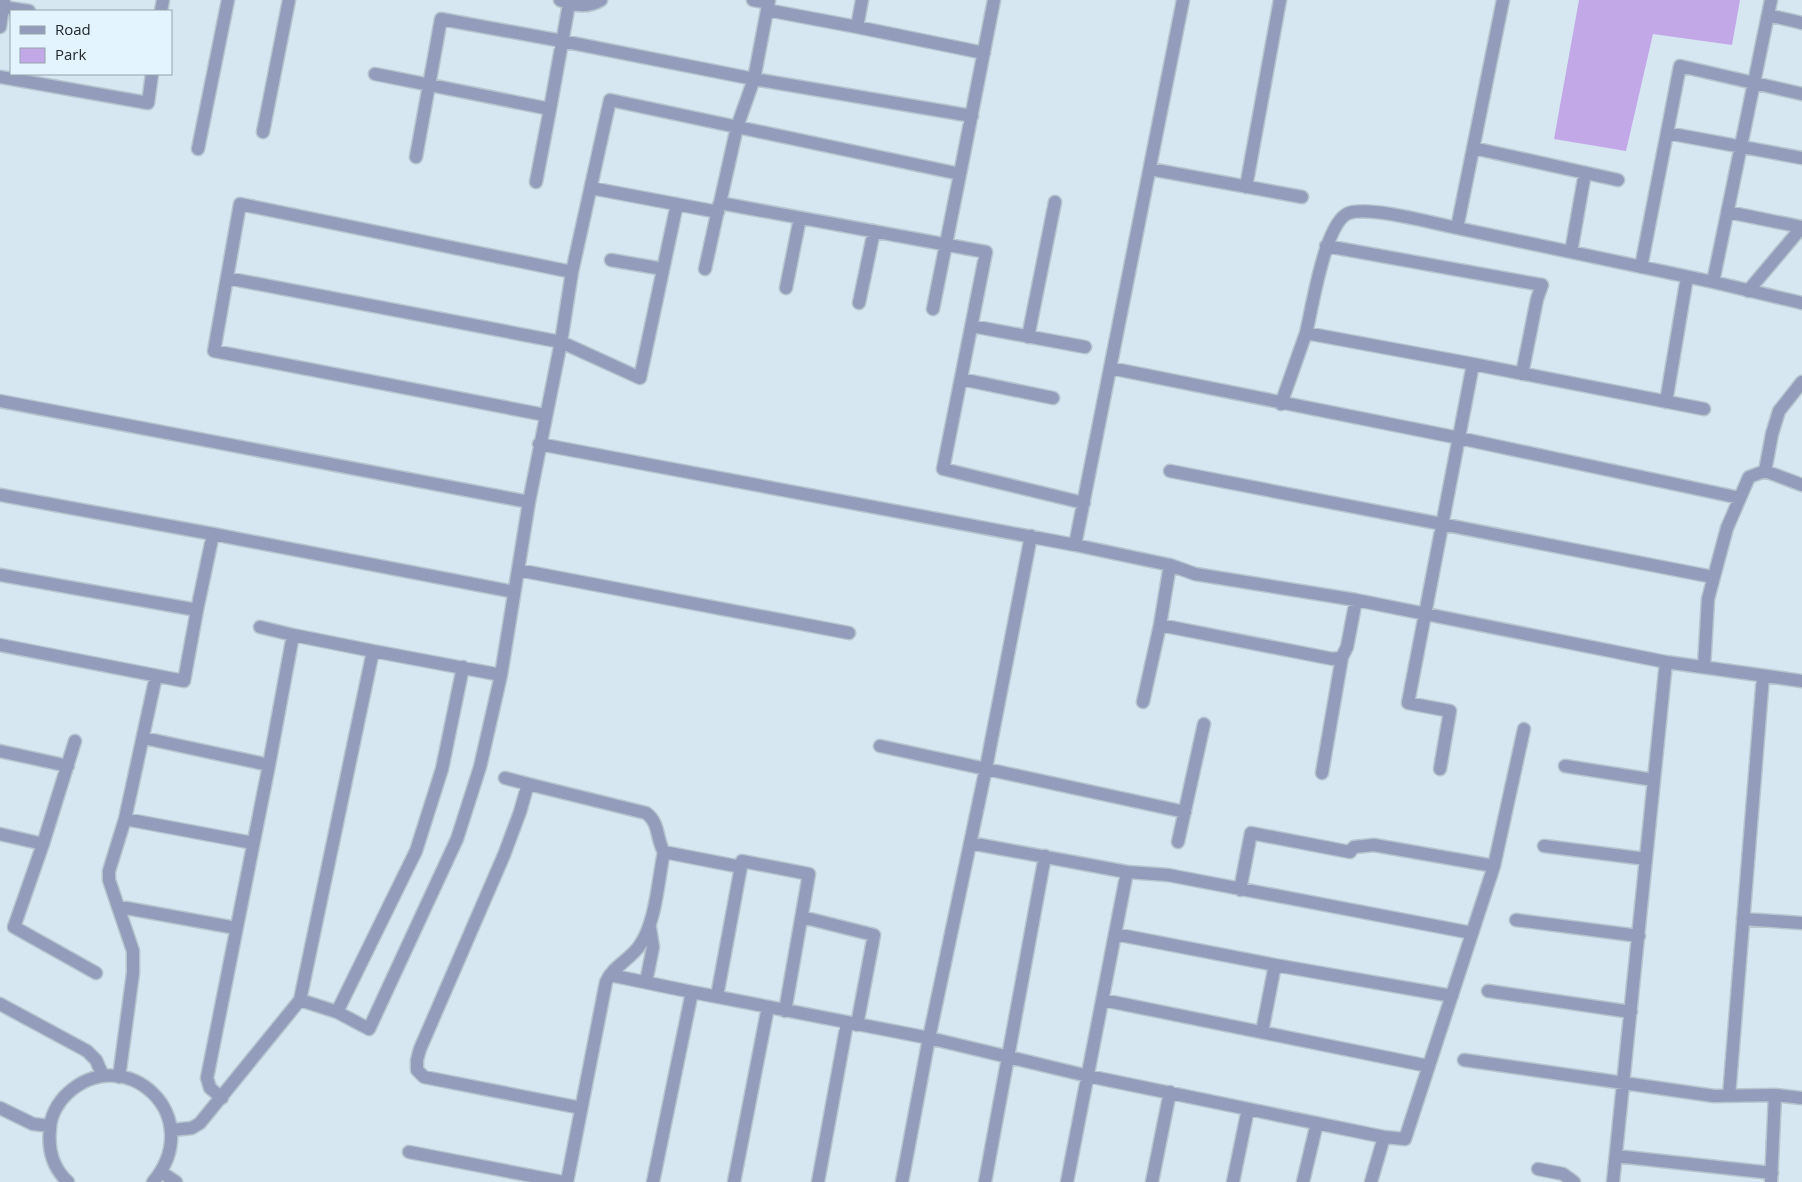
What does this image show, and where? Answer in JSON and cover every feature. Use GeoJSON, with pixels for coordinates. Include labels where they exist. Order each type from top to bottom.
{"type":"FeatureCollection","features":[{"type":"Feature","properties":{"kind":"street"},"geometry":{"type":"LineString","coordinates":[[198,149],[228,0]]}},
{"type":"Feature","properties":{"kind":"street"},"geometry":{"type":"LineString","coordinates":[[263,132],[289,0]]}},
{"type":"Feature","properties":{"kind":"street"},"geometry":{"type":"LineString","coordinates":[[536,182],[562,41],[565,2],[582,6],[601,0]]}},
{"type":"Feature","properties":{"kind":"street"},"geometry":{"type":"LineString","coordinates":[[753,0],[857,27],[984,53]]}},
{"type":"Feature","properties":{"kind":"street"},"geometry":{"type":"LineString","coordinates":[[857,27],[862,0]]}},
{"type":"Feature","properties":{"kind":"street"},"geometry":{"type":"LineString","coordinates":[[932,309],[947,245],[994,0]]}},
{"type":"Feature","properties":{"kind":"street"},"geometry":{"type":"LineString","coordinates":[[1075,544],[1183,0]]}},
{"type":"Feature","properties":{"kind":"street"},"geometry":{"type":"LineString","coordinates":[[1246,187],[1280,0]]}},
{"type":"Feature","properties":{"kind":"street"},"geometry":{"type":"LineString","coordinates":[[1458,228],[1503,0]]}},
{"type":"Feature","properties":{"kind":"street"},"geometry":{"type":"LineString","coordinates":[[1713,282],[1771,0]]}},
{"type":"Feature","properties":{"kind":"street"},"geometry":{"type":"LineString","coordinates":[[0,27],[3,3],[26,10]]}},
{"type":"Feature","properties":{"kind":"street"},"geometry":{"type":"LineString","coordinates":[[706,269],[737,127],[754,78],[768,5]]}},
{"type":"Feature","properties":{"kind":"street"},"geometry":{"type":"LineString","coordinates":[[1768,15],[1802,23]]}},
{"type":"Feature","properties":{"kind":"street"},"geometry":{"type":"LineString","coordinates":[[416,157],[441,19],[754,78],[972,116]]}},
{"type":"Feature","properties":{"kind":"street"},"geometry":{"type":"LineString","coordinates":[[1641,267],[1680,66],[1802,94]]}},
{"type":"Feature","properties":{"kind":"street"},"geometry":{"type":"LineString","coordinates":[[375,74],[550,109]]}},
{"type":"Feature","properties":{"kind":"street"},"geometry":{"type":"LineString","coordinates":[[0,77],[148,103],[152,75]]}},
{"type":"Feature","properties":{"kind":"street"},"geometry":{"type":"LineString","coordinates":[[300,1000],[337,1012],[369,1029],[457,839],[480,767],[501,674],[539,444],[572,272],[610,100],[960,174]]}},
{"type":"Feature","properties":{"kind":"street"},"geometry":{"type":"LineString","coordinates":[[1667,133],[1802,158]]}},
{"type":"Feature","properties":{"kind":"street"},"geometry":{"type":"LineString","coordinates":[[1474,148],[1618,180]]}},
{"type":"Feature","properties":{"kind":"street"},"geometry":{"type":"LineString","coordinates":[[1150,169],[1302,197]]}},
{"type":"Feature","properties":{"kind":"street"},"geometry":{"type":"LineString","coordinates":[[1571,252],[1586,173]]}},
{"type":"Feature","properties":{"kind":"street"},"geometry":{"type":"LineString","coordinates":[[591,188],[677,204],[719,207],[800,218],[986,252],[944,469],[1084,503]]}},
{"type":"Feature","properties":{"kind":"street"},"geometry":{"type":"LineString","coordinates":[[1028,337],[1055,202]]}},
{"type":"Feature","properties":{"kind":"street"},"geometry":{"type":"LineString","coordinates":[[545,415],[214,352],[240,204],[572,272]]}},
{"type":"Feature","properties":{"kind":"street"},"geometry":{"type":"LineString","coordinates":[[227,278],[560,342],[640,378],[677,204]]}},
{"type":"Feature","properties":{"kind":"street"},"geometry":{"type":"LineString","coordinates":[[1282,404],[1306,333],[1326,246],[1339,222],[1347,214],[1365,210],[1713,282],[1802,303]]}},
{"type":"Feature","properties":{"kind":"street"},"geometry":{"type":"LineString","coordinates":[[1728,212],[1802,227],[1748,291]]}},
{"type":"Feature","properties":{"kind":"street"},"geometry":{"type":"LineString","coordinates":[[786,288],[800,218]]}},
{"type":"Feature","properties":{"kind":"street"},"geometry":{"type":"LineString","coordinates":[[859,303],[874,231]]}},
{"type":"Feature","properties":{"kind":"street"},"geometry":{"type":"LineString","coordinates":[[1326,246],[1542,285],[1536,299],[1522,374]]}},
{"type":"Feature","properties":{"kind":"street"},"geometry":{"type":"LineString","coordinates":[[611,260],[663,269]]}},
{"type":"Feature","properties":{"kind":"street"},"geometry":{"type":"LineString","coordinates":[[1666,402],[1687,277]]}},
{"type":"Feature","properties":{"kind":"street"},"geometry":{"type":"LineString","coordinates":[[972,326],[1085,347]]}},
{"type":"Feature","properties":{"kind":"street"},"geometry":{"type":"LineString","coordinates":[[1306,333],[1704,409]]}},
{"type":"Feature","properties":{"kind":"street"},"geometry":{"type":"LineString","coordinates":[[1440,769],[1450,712],[1408,703],[1473,364]]}},
{"type":"Feature","properties":{"kind":"street"},"geometry":{"type":"LineString","coordinates":[[1110,368],[1459,438],[1740,498]]}},
{"type":"Feature","properties":{"kind":"street"},"geometry":{"type":"LineString","coordinates":[[961,379],[1053,398]]}},
{"type":"Feature","properties":{"kind":"street"},"geometry":{"type":"LineString","coordinates":[[1765,471],[1779,410],[1802,382]]}},
{"type":"Feature","properties":{"kind":"street"},"geometry":{"type":"LineString","coordinates":[[0,401],[529,502]]}},
{"type":"Feature","properties":{"kind":"street"},"geometry":{"type":"LineString","coordinates":[[539,444],[1075,544],[1170,565],[1195,574],[1356,600],[1666,662],[1802,682]]}},
{"type":"Feature","properties":{"kind":"street"},"geometry":{"type":"LineString","coordinates":[[1170,471],[1713,577]]}},
{"type":"Feature","properties":{"kind":"street"},"geometry":{"type":"LineString","coordinates":[[1704,667],[1708,599],[1713,577],[1727,528],[1750,476],[1765,471],[1802,485]]}},
{"type":"Feature","properties":{"kind":"street"},"geometry":{"type":"LineString","coordinates":[[0,495],[514,592]]}},
{"type":"Feature","properties":{"kind":"street"},"geometry":{"type":"LineString","coordinates":[[0,646],[184,681],[213,534]]}},
{"type":"Feature","properties":{"kind":"street"},"geometry":{"type":"LineString","coordinates":[[902,1182],[929,1038],[986,768],[1031,536]]}},
{"type":"Feature","properties":{"kind":"street"},"geometry":{"type":"LineString","coordinates":[[1143,702],[1160,625],[1170,565]]}},
{"type":"Feature","properties":{"kind":"street"},"geometry":{"type":"LineString","coordinates":[[518,570],[849,633]]}},
{"type":"Feature","properties":{"kind":"street"},"geometry":{"type":"LineString","coordinates":[[0,575],[197,610]]}},
{"type":"Feature","properties":{"kind":"street"},"geometry":{"type":"LineString","coordinates":[[1322,773],[1342,657],[1347,647],[1356,600]]}},
{"type":"Feature","properties":{"kind":"street"},"geometry":{"type":"LineString","coordinates":[[1160,625],[1333,659],[1342,657]]}},
{"type":"Feature","properties":{"kind":"street"},"geometry":{"type":"LineString","coordinates":[[260,627],[374,651],[501,674]]}},
{"type":"Feature","properties":{"kind":"street"},"geometry":{"type":"LineString","coordinates":[[222,1098],[210,1088],[207,1078],[293,635]]}},
{"type":"Feature","properties":{"kind":"street"},"geometry":{"type":"LineString","coordinates":[[172,1130],[192,1128],[200,1124],[300,1000],[374,651]]}},
{"type":"Feature","properties":{"kind":"street"},"geometry":{"type":"LineString","coordinates":[[1613,1182],[1666,662]]}},
{"type":"Feature","properties":{"kind":"street"},"geometry":{"type":"LineString","coordinates":[[337,1012],[416,851],[442,769],[462,666]]}},
{"type":"Feature","properties":{"kind":"street"},"geometry":{"type":"LineString","coordinates":[[119,1077],[134,972],[133,952],[109,880],[109,871],[125,819],[156,676]]}},
{"type":"Feature","properties":{"kind":"street"},"geometry":{"type":"LineString","coordinates":[[1729,1096],[1763,676]]}},
{"type":"Feature","properties":{"kind":"street"},"geometry":{"type":"LineString","coordinates":[[1178,842],[1204,724]]}},
{"type":"Feature","properties":{"kind":"street"},"geometry":{"type":"LineString","coordinates":[[610,975],[929,1038],[1088,1076],[1384,1137],[1405,1139],[1494,866],[1524,729]]}},
{"type":"Feature","properties":{"kind":"street"},"geometry":{"type":"LineString","coordinates":[[144,738],[269,765]]}},
{"type":"Feature","properties":{"kind":"street"},"geometry":{"type":"LineString","coordinates":[[75,741],[43,844],[14,927],[96,973]]}},
{"type":"Feature","properties":{"kind":"street"},"geometry":{"type":"LineString","coordinates":[[880,746],[1185,812]]}},
{"type":"Feature","properties":{"kind":"street"},"geometry":{"type":"LineString","coordinates":[[0,751],[68,766]]}},
{"type":"Feature","properties":{"kind":"street"},"geometry":{"type":"LineString","coordinates":[[1565,766],[1654,780]]}},
{"type":"Feature","properties":{"kind":"street"},"geometry":{"type":"LineString","coordinates":[[506,778],[646,814],[651,817],[656,825],[659,843],[664,852],[650,928],[636,950],[610,975],[605,985],[567,1182]]}},
{"type":"Feature","properties":{"kind":"street"},"geometry":{"type":"LineString","coordinates":[[528,784],[504,855],[420,1049],[417,1070],[424,1076],[581,1108]]}},
{"type":"Feature","properties":{"kind":"street"},"geometry":{"type":"LineString","coordinates":[[125,819],[253,843]]}},
{"type":"Feature","properties":{"kind":"street"},"geometry":{"type":"LineString","coordinates":[[1240,890],[1250,832],[1350,852],[1354,847],[1374,845],[1494,866]]}},
{"type":"Feature","properties":{"kind":"street"},"geometry":{"type":"LineString","coordinates":[[0,834],[43,844]]}},
{"type":"Feature","properties":{"kind":"street"},"geometry":{"type":"LineString","coordinates":[[970,842],[1127,872],[1168,875],[1472,933]]}},
{"type":"Feature","properties":{"kind":"street"},"geometry":{"type":"LineString","coordinates":[[1544,846],[1646,859]]}},
{"type":"Feature","properties":{"kind":"street"},"geometry":{"type":"LineString","coordinates":[[664,852],[741,867]]}},
{"type":"Feature","properties":{"kind":"street"},"geometry":{"type":"LineString","coordinates":[[985,1182],[1045,856]]}},
{"type":"Feature","properties":{"kind":"street"},"geometry":{"type":"LineString","coordinates":[[717,996],[742,861],[810,874],[785,1010]]}},
{"type":"Feature","properties":{"kind":"street"},"geometry":{"type":"LineString","coordinates":[[1068,1182],[1127,872]]}},
{"type":"Feature","properties":{"kind":"street"},"geometry":{"type":"LineString","coordinates":[[119,909],[126,908],[236,928]]}},
{"type":"Feature","properties":{"kind":"street"},"geometry":{"type":"LineString","coordinates":[[802,917],[874,935],[852,1024],[818,1182]]}},
{"type":"Feature","properties":{"kind":"street"},"geometry":{"type":"LineString","coordinates":[[1743,919],[1802,923]]}},
{"type":"Feature","properties":{"kind":"street"},"geometry":{"type":"LineString","coordinates":[[1516,920],[1639,936]]}},
{"type":"Feature","properties":{"kind":"street"},"geometry":{"type":"LineString","coordinates":[[646,982],[654,947],[650,928]]}},
{"type":"Feature","properties":{"kind":"street"},"geometry":{"type":"LineString","coordinates":[[1115,934],[1275,965],[1452,996]]}},
{"type":"Feature","properties":{"kind":"street"},"geometry":{"type":"LineString","coordinates":[[1262,1032],[1275,965]]}},
{"type":"Feature","properties":{"kind":"street"},"geometry":{"type":"LineString","coordinates":[[1488,991],[1631,1012]]}},
{"type":"Feature","properties":{"kind":"street"},"geometry":{"type":"LineString","coordinates":[[653,1182],[692,992]]}},
{"type":"Feature","properties":{"kind":"street"},"geometry":{"type":"LineString","coordinates":[[1104,1000],[1428,1066]]}},
{"type":"Feature","properties":{"kind":"street"},"geometry":{"type":"LineString","coordinates":[[0,1004],[87,1051],[96,1060],[103,1076]]}},
{"type":"Feature","properties":{"kind":"street"},"geometry":{"type":"LineString","coordinates":[[734,1182],[768,1007]]}},
{"type":"Feature","properties":{"kind":"street"},"geometry":{"type":"LineString","coordinates":[[1464,1060],[1714,1096],[1776,1095],[1802,1098]]}},
{"type":"Feature","properties":{"kind":"street"},"geometry":{"type":"LineString","coordinates":[[68,1182],[62,1177],[53,1161],[49,1144],[50,1126],[55,1111],[63,1098],[88,1080],[103,1076],[119,1077],[138,1083],[154,1094],[166,1111],[172,1130],[172,1145],[168,1159],[157,1177],[176,1182]]}},
{"type":"Feature","properties":{"kind":"street"},"geometry":{"type":"LineString","coordinates":[[1152,1182],[1170,1092]]}},
{"type":"Feature","properties":{"kind":"street"},"geometry":{"type":"LineString","coordinates":[[1616,1156],[1771,1178],[1776,1095]]}},
{"type":"Feature","properties":{"kind":"street"},"geometry":{"type":"LineString","coordinates":[[0,1108],[33,1124],[50,1126]]}},
{"type":"Feature","properties":{"kind":"street"},"geometry":{"type":"LineString","coordinates":[[1233,1182],[1248,1109]]}},
{"type":"Feature","properties":{"kind":"street"},"geometry":{"type":"LineString","coordinates":[[1303,1182],[1317,1123]]}},
{"type":"Feature","properties":{"kind":"street"},"geometry":{"type":"LineString","coordinates":[[1371,1182],[1384,1137]]}},
{"type":"Feature","properties":{"kind":"street"},"geometry":{"type":"LineString","coordinates":[[409,1152],[563,1182]]}},
{"type":"Feature","properties":{"kind":"street"},"geometry":{"type":"LineString","coordinates":[[1538,1169],[1563,1174],[1574,1182]]}},
{"type":"Feature","properties":{"kind":"green space"},"geometry":{"type":"Polygon","coordinates":[[[1579,0],[1740,0],[1732,45],[1653,34],[1626,151],[1554,139],[1579,0]]]}}]}
